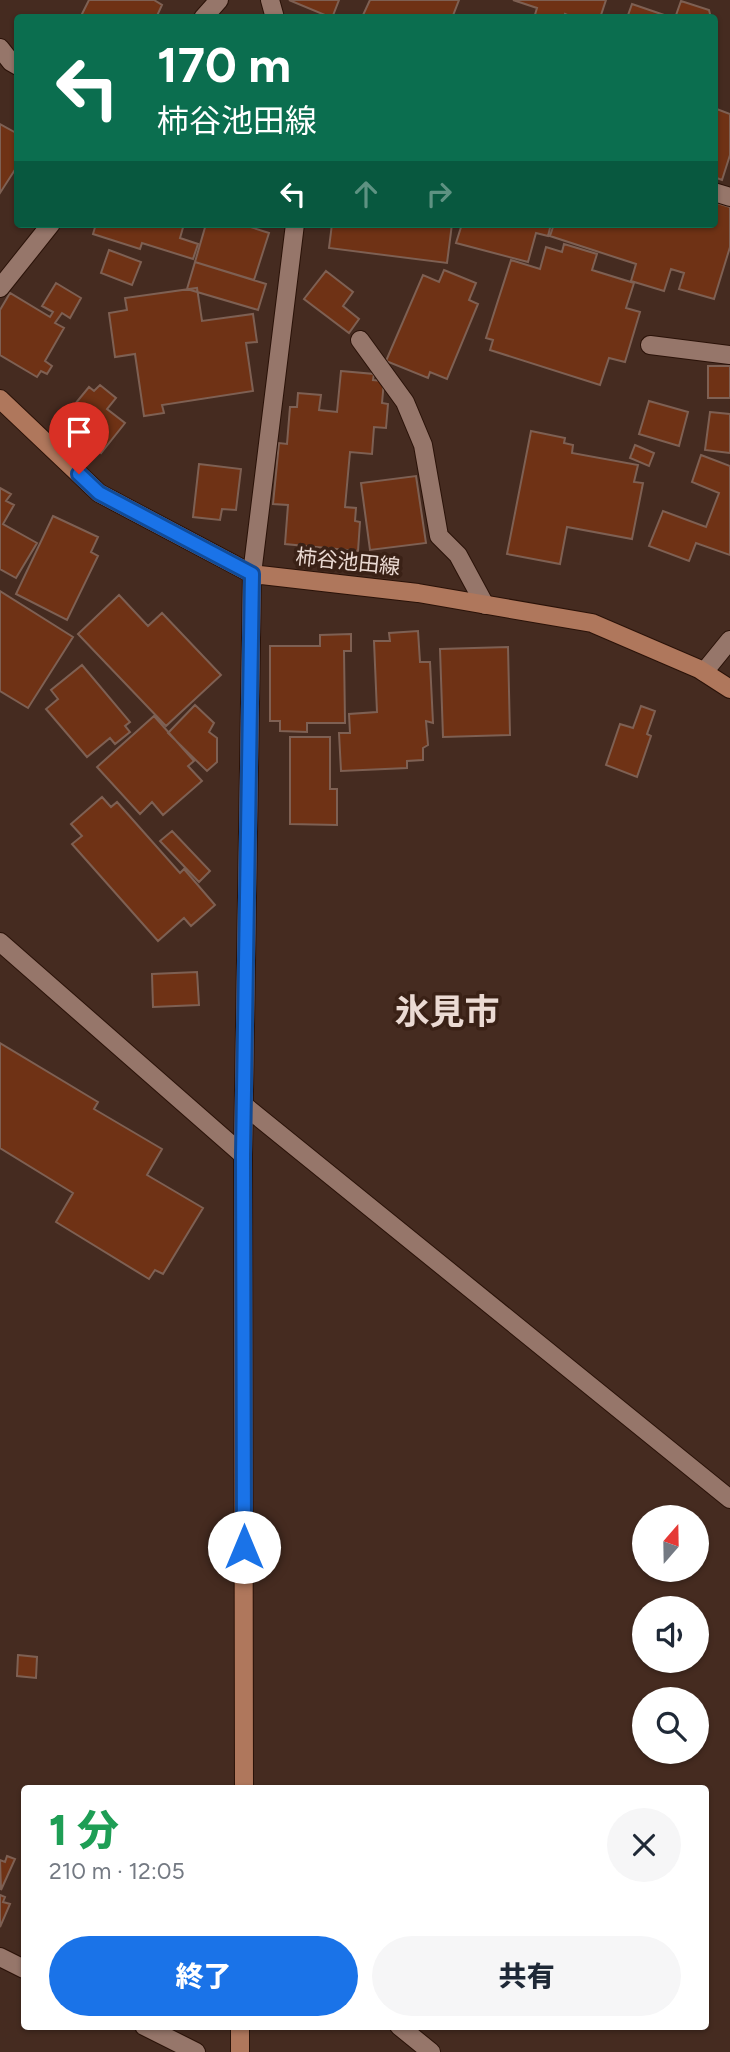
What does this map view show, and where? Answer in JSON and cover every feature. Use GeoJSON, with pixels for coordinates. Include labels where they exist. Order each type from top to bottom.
{"type":"FeatureCollection","features":[{"type":"Feature","properties":{"kind":"street"},"geometry":{"type":"LineString","coordinates":[[0,49],[14,64]]}},
{"type":"Feature","properties":{"kind":"street"},"geometry":{"type":"LineString","coordinates":[[0,288],[48,228]]}},
{"type":"Feature","properties":{"kind":"street"},"geometry":{"type":"LineString","coordinates":[[244,1785],[243,1155],[252,574],[295,228]]}},
{"type":"Feature","properties":{"kind":"street"},"geometry":{"type":"LineString","coordinates":[[360,340],[405,402],[423,444],[439,536],[458,555],[485,605]]}},
{"type":"Feature","properties":{"kind":"street"},"geometry":{"type":"LineString","coordinates":[[650,345],[730,355]]}},
{"type":"Feature","properties":{"kind":"street","name":"柿谷池田線"},"geometry":{"type":"LineString","coordinates":[[0,399],[99,493],[252,574],[418,593],[592,624],[704,672],[730,689]]}},
{"type":"Feature","properties":{"kind":"street"},"geometry":{"type":"LineString","coordinates":[[704,672],[730,640]]}},
{"type":"Feature","properties":{"kind":"street"},"geometry":{"type":"LineString","coordinates":[[0,942],[243,1155]]}},
{"type":"Feature","properties":{"kind":"street"},"geometry":{"type":"LineString","coordinates":[[245,1106],[730,1499]]}},
{"type":"Feature","properties":{"kind":"street"},"geometry":{"type":"LineString","coordinates":[[0,1957],[21,1968]]}},
{"type":"Feature","properties":{"kind":"street"},"geometry":{"type":"LineString","coordinates":[[152,2030],[197,2052]]}},
{"type":"Feature","properties":{"kind":"street"},"geometry":{"type":"LineString","coordinates":[[240,2030],[240,2052]]}},
{"type":"Feature","properties":{"kind":"street"},"geometry":{"type":"LineString","coordinates":[[403,2030],[431,2052]]}},
{"type":"Feature","properties":{"kind":"building"},"geometry":{"type":"Polygon","coordinates":[[[89,0],[154,0],[162,5],[158,14],[82,14],[89,0]]]}},
{"type":"Feature","properties":{"kind":"building"},"geometry":{"type":"Polygon","coordinates":[[[289,0],[339,0],[334,14],[322,14],[289,0]]]}},
{"type":"Feature","properties":{"kind":"building"},"geometry":{"type":"Polygon","coordinates":[[[370,0],[459,0],[454,14],[363,14],[370,0]]]}},
{"type":"Feature","properties":{"kind":"building"},"geometry":{"type":"Polygon","coordinates":[[[513,0],[606,0],[601,14],[535,14],[537,8],[513,0]]]}},
{"type":"Feature","properties":{"kind":"building"},"geometry":{"type":"Polygon","coordinates":[[[681,1],[709,10],[710,14],[676,14],[681,1]]]}},
{"type":"Feature","properties":{"kind":"building"},"geometry":{"type":"Polygon","coordinates":[[[632,4],[661,14],[628,14],[632,4]]]}},
{"type":"Feature","properties":{"kind":"building"},"geometry":{"type":"Polygon","coordinates":[[[718,110],[730,114],[730,155],[722,180],[718,178],[718,110]]]}},
{"type":"Feature","properties":{"kind":"building"},"geometry":{"type":"Polygon","coordinates":[[[0,124],[14,132],[14,171],[0,193],[0,124]]]}},
{"type":"Feature","properties":{"kind":"building"},"geometry":{"type":"Polygon","coordinates":[[[718,203],[730,207],[730,247],[714,299],[679,289],[684,273],[671,269],[664,291],[631,281],[636,264],[550,236],[553,228],[718,228],[718,203]]]}},
{"type":"Feature","properties":{"kind":"building"},"geometry":{"type":"Polygon","coordinates":[[[95,228],[183,228],[180,238],[198,244],[193,259],[142,243],[140,249],[93,234],[95,228]]]}},
{"type":"Feature","properties":{"kind":"building"},"geometry":{"type":"Polygon","coordinates":[[[205,228],[253,228],[269,233],[254,280],[195,262],[205,228]]]}},
{"type":"Feature","properties":{"kind":"building"},"geometry":{"type":"Polygon","coordinates":[[[332,228],[451,228],[447,263],[329,248],[332,228]]]}},
{"type":"Feature","properties":{"kind":"building"},"geometry":{"type":"Polygon","coordinates":[[[461,228],[550,228],[548,236],[536,233],[528,262],[456,243],[461,228]]]}},
{"type":"Feature","properties":{"kind":"building"},"geometry":{"type":"Polygon","coordinates":[[[564,244],[597,254],[592,270],[634,283],[626,308],[640,312],[625,362],[609,358],[600,385],[490,350],[493,340],[486,338],[511,260],[540,269],[546,247],[562,252],[564,244]]]}},
{"type":"Feature","properties":{"kind":"building"},"geometry":{"type":"Polygon","coordinates":[[[109,250],[141,262],[132,285],[101,273],[109,250]]]}},
{"type":"Feature","properties":{"kind":"building"},"geometry":{"type":"Polygon","coordinates":[[[195,262],[266,284],[258,310],[187,289],[195,262]]]}},
{"type":"Feature","properties":{"kind":"building"},"geometry":{"type":"Polygon","coordinates":[[[444,270],[476,283],[469,300],[478,304],[447,379],[430,372],[428,378],[386,361],[423,275],[439,282],[444,270]]]}},
{"type":"Feature","properties":{"kind":"building"},"geometry":{"type":"Polygon","coordinates":[[[326,271],[353,292],[343,306],[359,319],[349,333],[304,299],[326,271]]]}},
{"type":"Feature","properties":{"kind":"building"},"geometry":{"type":"Polygon","coordinates":[[[56,283],[81,298],[70,318],[62,313],[55,323],[64,328],[45,361],[52,366],[47,374],[41,371],[37,377],[0,355],[0,310],[10,293],[50,317],[53,312],[42,306],[56,283]]]}},
{"type":"Feature","properties":{"kind":"building"},"geometry":{"type":"Polygon","coordinates":[[[197,288],[202,321],[253,314],[257,342],[246,343],[253,391],[162,405],[164,413],[144,416],[135,354],[115,357],[109,313],[127,310],[125,298],[197,288]]]}},
{"type":"Feature","properties":{"kind":"building"},"geometry":{"type":"Polygon","coordinates":[[[708,366],[730,366],[730,398],[708,398],[708,366]]]}},
{"type":"Feature","properties":{"kind":"building"},"geometry":{"type":"Polygon","coordinates":[[[341,371],[374,374],[373,380],[384,381],[382,403],[388,404],[386,428],[374,427],[372,454],[350,452],[345,507],[356,508],[355,521],[360,522],[358,551],[285,544],[288,505],[273,504],[279,443],[287,444],[290,407],[297,407],[298,393],[321,395],[319,410],[337,412],[341,371]]]}},
{"type":"Feature","properties":{"kind":"building"},"geometry":{"type":"Polygon","coordinates":[[[100,385],[116,398],[107,409],[125,423],[101,453],[61,421],[89,387],[94,391],[100,385]]]}},
{"type":"Feature","properties":{"kind":"building"},"geometry":{"type":"Polygon","coordinates":[[[649,401],[688,412],[679,446],[639,434],[649,401]]]}},
{"type":"Feature","properties":{"kind":"building"},"geometry":{"type":"Polygon","coordinates":[[[710,412],[730,414],[730,453],[705,450],[710,412]]]}},
{"type":"Feature","properties":{"kind":"building"},"geometry":{"type":"Polygon","coordinates":[[[531,431],[565,438],[564,443],[573,445],[572,453],[638,465],[634,482],[643,483],[632,539],[567,527],[560,564],[507,554],[531,431]]]}},
{"type":"Feature","properties":{"kind":"building"},"geometry":{"type":"Polygon","coordinates":[[[635,445],[654,453],[649,466],[630,458],[635,445]]]}},
{"type":"Feature","properties":{"kind":"building"},"geometry":{"type":"Polygon","coordinates":[[[701,455],[730,466],[730,555],[696,543],[689,561],[649,546],[663,511],[706,527],[719,493],[692,482],[701,455]]]}},
{"type":"Feature","properties":{"kind":"building"},"geometry":{"type":"Polygon","coordinates":[[[199,464],[241,469],[236,510],[222,509],[220,520],[193,517],[199,464]]]}},
{"type":"Feature","properties":{"kind":"building"},"geometry":{"type":"Polygon","coordinates":[[[416,476],[426,543],[370,550],[361,483],[416,476]]]}},
{"type":"Feature","properties":{"kind":"building"},"geometry":{"type":"Polygon","coordinates":[[[0,488],[11,494],[6,501],[14,505],[3,524],[37,543],[16,578],[0,569],[0,488]]]}},
{"type":"Feature","properties":{"kind":"building"},"geometry":{"type":"Polygon","coordinates":[[[53,516],[98,537],[91,552],[98,556],[67,620],[16,594],[53,516]]]}},
{"type":"Feature","properties":{"kind":"building"},"geometry":{"type":"Polygon","coordinates":[[[0,591],[73,637],[28,708],[0,691],[0,591]]]}},
{"type":"Feature","properties":{"kind":"building"},"geometry":{"type":"Polygon","coordinates":[[[119,595],[148,626],[162,613],[221,675],[166,726],[78,634],[119,595]]]}},
{"type":"Feature","properties":{"kind":"building"},"geometry":{"type":"Polygon","coordinates":[[[418,631],[420,662],[430,662],[433,723],[426,721],[428,745],[423,748],[423,760],[407,761],[407,768],[341,771],[339,733],[350,733],[349,714],[377,712],[374,641],[390,641],[389,633],[418,631]]]}},
{"type":"Feature","properties":{"kind":"building"},"geometry":{"type":"Polygon","coordinates":[[[351,634],[351,651],[344,651],[345,723],[307,723],[307,732],[280,731],[280,721],[270,721],[270,646],[320,646],[320,635],[351,634]]]}},
{"type":"Feature","properties":{"kind":"building"},"geometry":{"type":"Polygon","coordinates":[[[508,647],[510,735],[443,737],[440,649],[508,647]]]}},
{"type":"Feature","properties":{"kind":"building"},"geometry":{"type":"Polygon","coordinates":[[[82,665],[130,722],[125,726],[130,732],[115,744],[110,738],[87,757],[46,709],[58,699],[51,690],[82,665]]]}},
{"type":"Feature","properties":{"kind":"building"},"geometry":{"type":"Polygon","coordinates":[[[195,705],[214,723],[209,732],[217,738],[217,762],[207,771],[168,733],[195,705]]]}},
{"type":"Feature","properties":{"kind":"building"},"geometry":{"type":"Polygon","coordinates":[[[641,706],[655,711],[647,734],[651,736],[637,777],[606,765],[620,724],[633,728],[641,706]]]}},
{"type":"Feature","properties":{"kind":"building"},"geometry":{"type":"Polygon","coordinates":[[[154,716],[194,761],[188,766],[202,781],[163,815],[152,802],[140,814],[97,767],[154,716]]]}},
{"type":"Feature","properties":{"kind":"building"},"geometry":{"type":"Polygon","coordinates":[[[290,737],[330,737],[330,789],[337,789],[337,825],[290,824],[290,737]]]}},
{"type":"Feature","properties":{"kind":"building"},"geometry":{"type":"Polygon","coordinates":[[[102,797],[111,807],[117,802],[180,873],[184,869],[215,905],[191,926],[184,918],[158,941],[72,844],[82,836],[71,824],[102,797]]]}},
{"type":"Feature","properties":{"kind":"building"},"geometry":{"type":"Polygon","coordinates":[[[172,831],[210,871],[199,882],[160,841],[172,831]]]}},
{"type":"Feature","properties":{"kind":"building"},"geometry":{"type":"Polygon","coordinates":[[[197,972],[199,1005],[153,1007],[152,974],[197,972]]]}},
{"type":"Feature","properties":{"kind":"building"},"geometry":{"type":"Polygon","coordinates":[[[0,1043],[98,1102],[94,1109],[162,1149],[147,1175],[203,1208],[163,1274],[155,1270],[149,1279],[56,1222],[73,1193],[0,1148],[0,1043]]]}},
{"type":"Feature","properties":{"kind":"building"},"geometry":{"type":"Polygon","coordinates":[[[18,1655],[37,1657],[36,1678],[17,1676],[18,1655]]]}},
{"type":"Feature","properties":{"kind":"building"},"geometry":{"type":"Polygon","coordinates":[[[7,1856],[15,1859],[1,1890],[0,1860],[5,1862],[7,1856]]]}},
{"type":"Feature","properties":{"kind":"building"},"geometry":{"type":"Polygon","coordinates":[[[0,1895],[5,1897],[3,1902],[10,1904],[0,1927],[0,1895]]]}},
{"type":"Feature","properties":{"kind":"district","name":"氷見市"},"geometry":{"type":"Point","coordinates":[447,1012]}},
{"type":"Feature","properties":{"kind":"route"},"geometry":{"type":"LineString","coordinates":[[79,474],[99,493],[252,574],[243,1155],[244,1547]]}}]}
